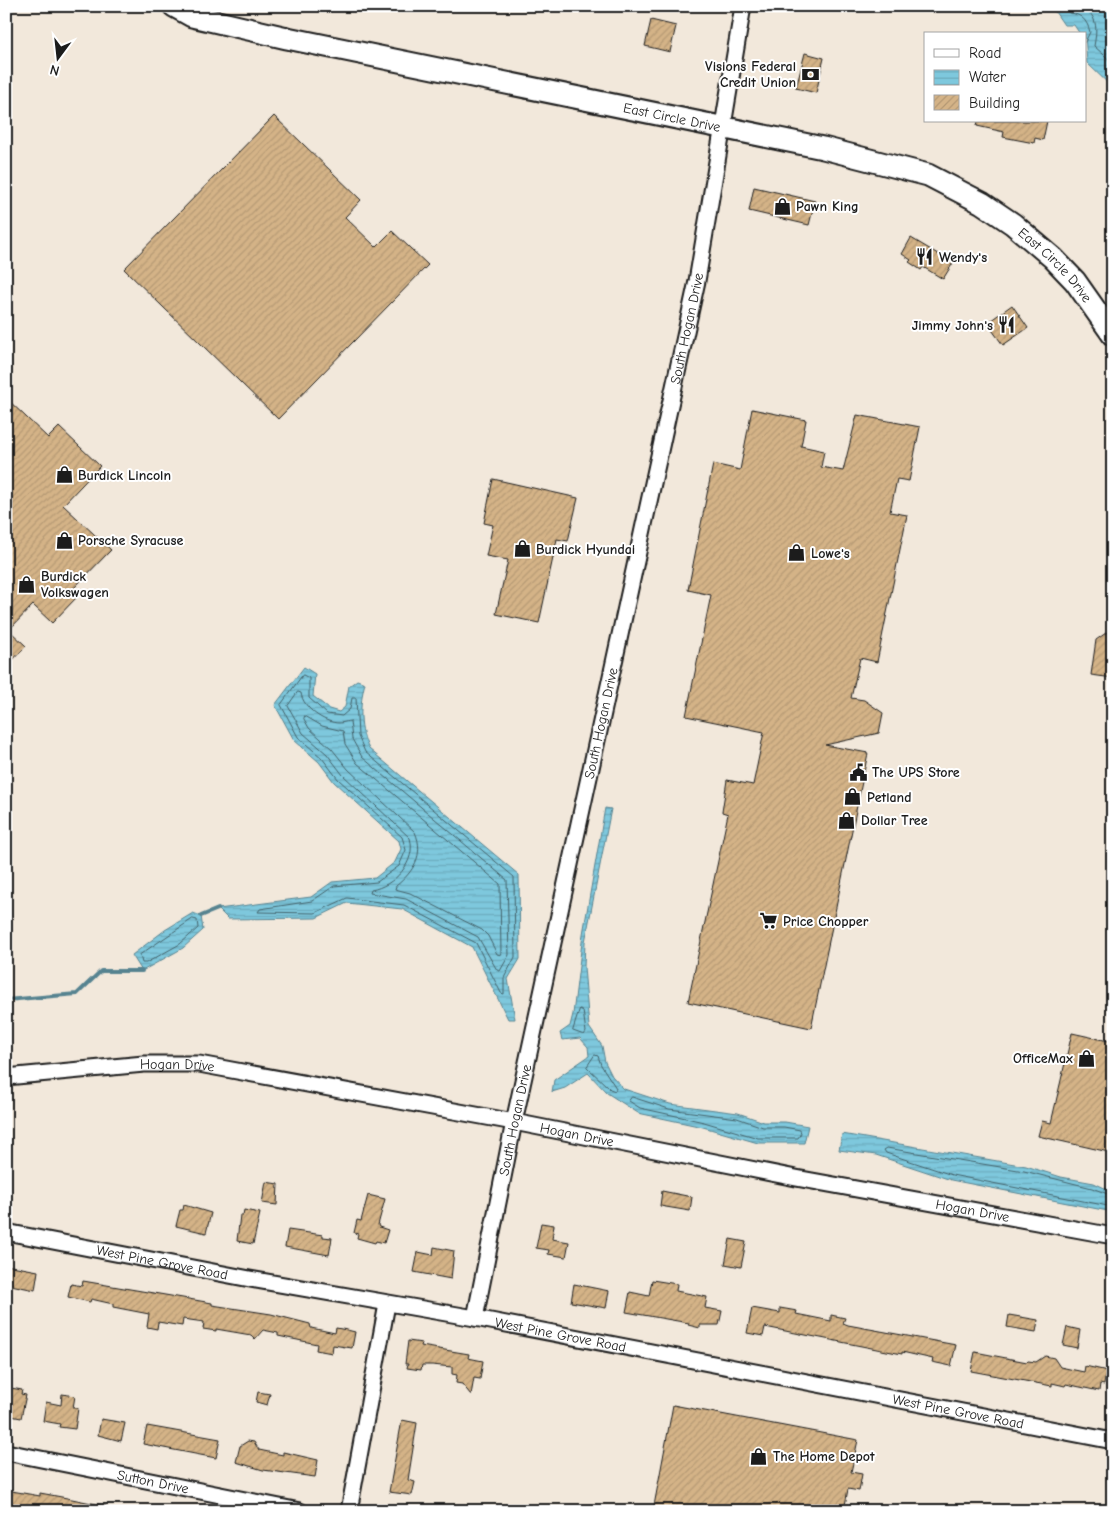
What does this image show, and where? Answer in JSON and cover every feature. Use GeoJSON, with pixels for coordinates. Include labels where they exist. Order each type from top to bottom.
{"type":"FeatureCollection","features":[{"type":"Feature","properties":{"kind":"street","name":"East Circle Drive"},"geometry":{"type":"LineString","coordinates":[[174,6],[192,16],[287,38],[823,148],[928,175],[960,191],[1013,224],[1053,258],[1080,287],[1113,335]]}},
{"type":"Feature","properties":{"kind":"street","name":"South Hogan Drive"},"geometry":{"type":"LineString","coordinates":[[475,1318],[514,1122],[696,281],[743,6]]}},
{"type":"Feature","properties":{"kind":"street","name":"Hogan Drive"},"geometry":{"type":"LineString","coordinates":[[6,1076],[144,1064],[200,1064],[514,1122],[796,1178],[1113,1236]]}},
{"type":"Feature","properties":{"kind":"street","name":"West Pine Grove Road"},"geometry":{"type":"LineString","coordinates":[[6,1232],[387,1304],[475,1318],[1113,1441]]}},
{"type":"Feature","properties":{"kind":"street"},"geometry":{"type":"LineString","coordinates":[[349,1511],[387,1304]]}},
{"type":"Feature","properties":{"kind":"street","name":"Sutton Drive"},"geometry":{"type":"LineString","coordinates":[[6,1452],[300,1511]]}},
{"type":"Feature","properties":{"kind":"water"},"geometry":{"type":"Polygon","coordinates":[[[1051,6],[1113,6],[1113,88],[1087,63],[1086,32],[1079,32],[1074,25],[1064,25],[1051,6]]]}},
{"type":"Feature","properties":{"kind":"water"},"geometry":{"type":"Polygon","coordinates":[[[304,667],[315,674],[313,696],[329,709],[339,712],[345,707],[349,686],[357,680],[365,683],[361,717],[363,734],[369,749],[519,875],[520,959],[508,979],[515,1019],[508,1019],[472,947],[402,909],[347,903],[316,918],[228,919],[218,909],[311,897],[332,882],[375,878],[395,862],[401,849],[399,841],[334,782],[319,762],[294,740],[275,705],[304,667]]]}},
{"type":"Feature","properties":{"kind":"water"},"geometry":{"type":"Polygon","coordinates":[[[605,808],[611,809],[585,942],[584,967],[589,1027],[602,1046],[605,1062],[612,1076],[624,1089],[670,1104],[738,1113],[764,1122],[785,1122],[808,1126],[804,1143],[758,1143],[703,1127],[638,1113],[607,1093],[588,1073],[565,1088],[552,1092],[554,1080],[589,1056],[588,1047],[580,1038],[562,1040],[560,1033],[570,1026],[573,1014],[583,934],[605,808]]]}},
{"type":"Feature","properties":{"kind":"water"},"geometry":{"type":"Polygon","coordinates":[[[193,913],[201,916],[203,930],[183,948],[142,971],[132,955],[165,930],[193,913]]]}},
{"type":"Feature","properties":{"kind":"water"},"geometry":{"type":"Polygon","coordinates":[[[842,1134],[1026,1166],[1061,1177],[1094,1183],[1113,1192],[1113,1212],[951,1180],[876,1155],[839,1150],[842,1134]]]}},
{"type":"Feature","properties":{"kind":"building"},"geometry":{"type":"Polygon","coordinates":[[[651,20],[676,26],[670,52],[645,46],[651,20]]]}},
{"type":"Feature","properties":{"kind":"building","name":"Visions Federal Credit Union"},"geometry":{"type":"Polygon","coordinates":[[[805,53],[824,58],[816,93],[796,88],[805,53]]]}},
{"type":"Feature","properties":{"kind":"building"},"geometry":{"type":"Polygon","coordinates":[[[274,116],[361,200],[345,217],[376,247],[392,231],[428,265],[278,419],[124,269],[274,116]]]}},
{"type":"Feature","properties":{"kind":"building"},"geometry":{"type":"Polygon","coordinates":[[[978,122],[1047,122],[1043,140],[1035,138],[1034,143],[1003,137],[1004,132],[977,126],[978,122]]]}},
{"type":"Feature","properties":{"kind":"building","name":"Pawn King"},"geometry":{"type":"Polygon","coordinates":[[[754,187],[815,201],[809,225],[749,211],[754,187]]]}},
{"type":"Feature","properties":{"kind":"building","name":"Wendy's"},"geometry":{"type":"Polygon","coordinates":[[[911,238],[953,263],[943,279],[923,267],[921,270],[909,262],[911,260],[902,254],[911,238]]]}},
{"type":"Feature","properties":{"kind":"building","name":"Jimmy John's"},"geometry":{"type":"Polygon","coordinates":[[[1012,305],[1028,328],[1003,345],[987,323],[1012,305]]]}},
{"type":"Feature","properties":{"kind":"building"},"geometry":{"type":"Polygon","coordinates":[[[6,398],[48,438],[59,427],[100,466],[63,505],[111,550],[72,590],[78,596],[52,623],[33,605],[9,630],[26,646],[6,667],[6,398]]]}},
{"type":"Feature","properties":{"kind":"building","name":"Lowe's"},"geometry":{"type":"Polygon","coordinates":[[[752,409],[806,420],[801,446],[824,451],[821,467],[843,471],[857,415],[920,427],[909,481],[897,479],[890,512],[907,515],[877,662],[860,658],[851,698],[864,700],[883,713],[879,733],[825,745],[868,753],[811,1028],[688,1002],[728,814],[722,812],[727,780],[753,785],[764,732],[686,716],[711,595],[688,590],[713,464],[740,470],[752,409]]]}},
{"type":"Feature","properties":{"kind":"building","name":"Burdick Hyundai"},"geometry":{"type":"Polygon","coordinates":[[[493,479],[578,498],[568,541],[557,539],[539,623],[496,614],[508,560],[486,556],[493,525],[484,523],[493,479]]]}},
{"type":"Feature","properties":{"kind":"building"},"geometry":{"type":"Polygon","coordinates":[[[1113,628],[1113,678],[1091,675],[1096,640],[1113,628]]]}},
{"type":"Feature","properties":{"kind":"building"},"geometry":{"type":"Polygon","coordinates":[[[1072,1033],[1113,1042],[1113,1153],[1038,1136],[1042,1121],[1051,1123],[1072,1033]]]}},
{"type":"Feature","properties":{"kind":"building"},"geometry":{"type":"Polygon","coordinates":[[[266,1182],[278,1184],[277,1205],[262,1203],[266,1182]]]}},
{"type":"Feature","properties":{"kind":"building"},"geometry":{"type":"Polygon","coordinates":[[[662,1191],[692,1197],[690,1211],[660,1206],[662,1191]]]}},
{"type":"Feature","properties":{"kind":"building"},"geometry":{"type":"Polygon","coordinates":[[[368,1195],[385,1199],[378,1225],[388,1230],[384,1243],[376,1241],[375,1243],[357,1238],[358,1234],[354,1233],[357,1220],[361,1221],[368,1195]]]}},
{"type":"Feature","properties":{"kind":"building"},"geometry":{"type":"Polygon","coordinates":[[[184,1205],[211,1213],[206,1233],[176,1226],[180,1210],[183,1210],[184,1205]]]}},
{"type":"Feature","properties":{"kind":"building"},"geometry":{"type":"Polygon","coordinates":[[[244,1210],[260,1213],[253,1244],[237,1241],[240,1215],[243,1215],[244,1210]]]}},
{"type":"Feature","properties":{"kind":"building"},"geometry":{"type":"Polygon","coordinates":[[[541,1223],[554,1225],[552,1239],[569,1242],[566,1257],[548,1254],[549,1250],[536,1248],[541,1223]]]}},
{"type":"Feature","properties":{"kind":"building"},"geometry":{"type":"Polygon","coordinates":[[[288,1230],[332,1238],[329,1255],[285,1247],[288,1230]]]}},
{"type":"Feature","properties":{"kind":"building"},"geometry":{"type":"Polygon","coordinates":[[[730,1239],[746,1242],[741,1267],[725,1264],[730,1239]]]}},
{"type":"Feature","properties":{"kind":"building"},"geometry":{"type":"Polygon","coordinates":[[[434,1247],[454,1251],[451,1279],[414,1272],[418,1252],[433,1255],[434,1247]]]}},
{"type":"Feature","properties":{"kind":"building"},"geometry":{"type":"Polygon","coordinates":[[[6,1265],[38,1271],[35,1290],[6,1284],[6,1265]]]}},
{"type":"Feature","properties":{"kind":"building"},"geometry":{"type":"Polygon","coordinates":[[[652,1280],[677,1284],[676,1291],[707,1297],[705,1308],[722,1311],[719,1325],[700,1325],[700,1328],[688,1325],[689,1323],[626,1312],[630,1292],[649,1296],[652,1280]]]}},
{"type":"Feature","properties":{"kind":"building"},"geometry":{"type":"Polygon","coordinates":[[[83,1281],[271,1314],[310,1324],[311,1328],[335,1333],[336,1328],[347,1330],[355,1332],[352,1348],[333,1345],[332,1353],[316,1350],[317,1344],[278,1336],[278,1333],[263,1330],[255,1339],[251,1335],[216,1329],[216,1331],[203,1329],[204,1322],[183,1319],[182,1326],[158,1322],[157,1329],[147,1327],[149,1314],[113,1307],[113,1304],[91,1299],[90,1302],[68,1297],[71,1284],[82,1286],[83,1281]]]}},
{"type":"Feature","properties":{"kind":"building"},"geometry":{"type":"Polygon","coordinates":[[[574,1284],[609,1291],[606,1308],[571,1302],[574,1284]]]}},
{"type":"Feature","properties":{"kind":"building"},"geometry":{"type":"Polygon","coordinates":[[[752,1308],[780,1313],[780,1308],[797,1311],[796,1314],[831,1321],[831,1315],[845,1318],[843,1323],[848,1325],[956,1345],[951,1366],[932,1362],[933,1359],[902,1352],[902,1354],[765,1327],[763,1336],[747,1333],[752,1308]]]}},
{"type":"Feature","properties":{"kind":"building"},"geometry":{"type":"Polygon","coordinates":[[[1009,1315],[1038,1320],[1036,1332],[1007,1327],[1009,1315]]]}},
{"type":"Feature","properties":{"kind":"building"},"geometry":{"type":"Polygon","coordinates":[[[1067,1327],[1080,1330],[1077,1348],[1063,1345],[1067,1327]]]}},
{"type":"Feature","properties":{"kind":"building"},"geometry":{"type":"Polygon","coordinates":[[[408,1341],[422,1343],[421,1346],[469,1354],[468,1358],[483,1361],[480,1379],[474,1378],[471,1395],[462,1384],[456,1383],[457,1375],[452,1374],[452,1367],[422,1365],[421,1370],[407,1368],[408,1364],[405,1364],[408,1341]]]}},
{"type":"Feature","properties":{"kind":"building"},"geometry":{"type":"Polygon","coordinates":[[[975,1352],[1027,1362],[1036,1362],[1045,1356],[1054,1358],[1060,1367],[1084,1372],[1085,1366],[1103,1370],[1106,1371],[1104,1385],[1100,1384],[1099,1391],[1066,1384],[1065,1386],[1052,1383],[1052,1386],[971,1371],[975,1352]]]}},
{"type":"Feature","properties":{"kind":"building"},"geometry":{"type":"Polygon","coordinates":[[[11,1388],[22,1390],[21,1394],[26,1395],[21,1418],[6,1415],[6,1391],[10,1392],[11,1388]]]}},
{"type":"Feature","properties":{"kind":"building"},"geometry":{"type":"Polygon","coordinates":[[[258,1392],[270,1394],[267,1405],[256,1402],[258,1392]]]}},
{"type":"Feature","properties":{"kind":"building"},"geometry":{"type":"Polygon","coordinates":[[[62,1394],[75,1396],[73,1408],[78,1408],[75,1429],[59,1427],[60,1424],[43,1421],[46,1402],[61,1405],[62,1394]]]}},
{"type":"Feature","properties":{"kind":"building","name":"The Home Depot"},"geometry":{"type":"Polygon","coordinates":[[[673,1405],[858,1440],[851,1472],[862,1474],[859,1491],[848,1489],[844,1511],[653,1511],[673,1405]]]}},
{"type":"Feature","properties":{"kind":"building"},"geometry":{"type":"Polygon","coordinates":[[[101,1419],[125,1423],[121,1441],[98,1435],[101,1419]]]}},
{"type":"Feature","properties":{"kind":"building"},"geometry":{"type":"Polygon","coordinates":[[[402,1420],[417,1423],[408,1480],[415,1482],[412,1495],[389,1492],[402,1420]]]}},
{"type":"Feature","properties":{"kind":"building"},"geometry":{"type":"Polygon","coordinates":[[[147,1426],[220,1439],[216,1458],[143,1444],[147,1426]]]}},
{"type":"Feature","properties":{"kind":"building"},"geometry":{"type":"Polygon","coordinates":[[[248,1441],[254,1442],[259,1450],[283,1455],[283,1452],[318,1460],[315,1477],[263,1470],[236,1462],[240,1446],[248,1441]]]}},
{"type":"Feature","properties":{"kind":"building"},"geometry":{"type":"Polygon","coordinates":[[[6,1490],[40,1496],[40,1493],[106,1506],[105,1511],[17,1511],[18,1508],[6,1506],[6,1490]]]}},
{"type":"Feature","properties":{"kind":"waterway"},"geometry":{"type":"LineString","coordinates":[[201,916],[218,909]]}},
{"type":"Feature","properties":{"kind":"waterway"},"geometry":{"type":"LineString","coordinates":[[6,1000],[77,994],[101,971],[142,971]]}},
{"type":"Feature","properties":{"kind":"place","name":"Visions Federal Credit Union"},"geometry":{"type":"Point","coordinates":[810,74]}},
{"type":"Feature","properties":{"kind":"place","name":"Pawn King"},"geometry":{"type":"Point","coordinates":[782,206]}},
{"type":"Feature","properties":{"kind":"place","name":"Wendy's"},"geometry":{"type":"Point","coordinates":[925,257]}},
{"type":"Feature","properties":{"kind":"place","name":"Jimmy John's"},"geometry":{"type":"Point","coordinates":[1007,325]}},
{"type":"Feature","properties":{"kind":"place","name":"Burdick Lincoln"},"geometry":{"type":"Point","coordinates":[64,475]}},
{"type":"Feature","properties":{"kind":"place","name":"Porsche Syracuse"},"geometry":{"type":"Point","coordinates":[64,540]}},
{"type":"Feature","properties":{"kind":"place","name":"Burdick Hyundai"},"geometry":{"type":"Point","coordinates":[522,549]}},
{"type":"Feature","properties":{"kind":"place","name":"Lowe's"},"geometry":{"type":"Point","coordinates":[797,553]}},
{"type":"Feature","properties":{"kind":"place","name":"Burdick Volkswagen"},"geometry":{"type":"Point","coordinates":[27,584]}},
{"type":"Feature","properties":{"kind":"place","name":"The UPS Store"},"geometry":{"type":"Point","coordinates":[858,772]}},
{"type":"Feature","properties":{"kind":"place","name":"Petland"},"geometry":{"type":"Point","coordinates":[853,797]}},
{"type":"Feature","properties":{"kind":"place","name":"Dollar Tree"},"geometry":{"type":"Point","coordinates":[847,820]}},
{"type":"Feature","properties":{"kind":"place","name":"Price Chopper"},"geometry":{"type":"Point","coordinates":[769,921]}},
{"type":"Feature","properties":{"kind":"place","name":"OfficeMax"},"geometry":{"type":"Point","coordinates":[1087,1058]}},
{"type":"Feature","properties":{"kind":"place","name":"The Home Depot"},"geometry":{"type":"Point","coordinates":[759,1456]}}]}
